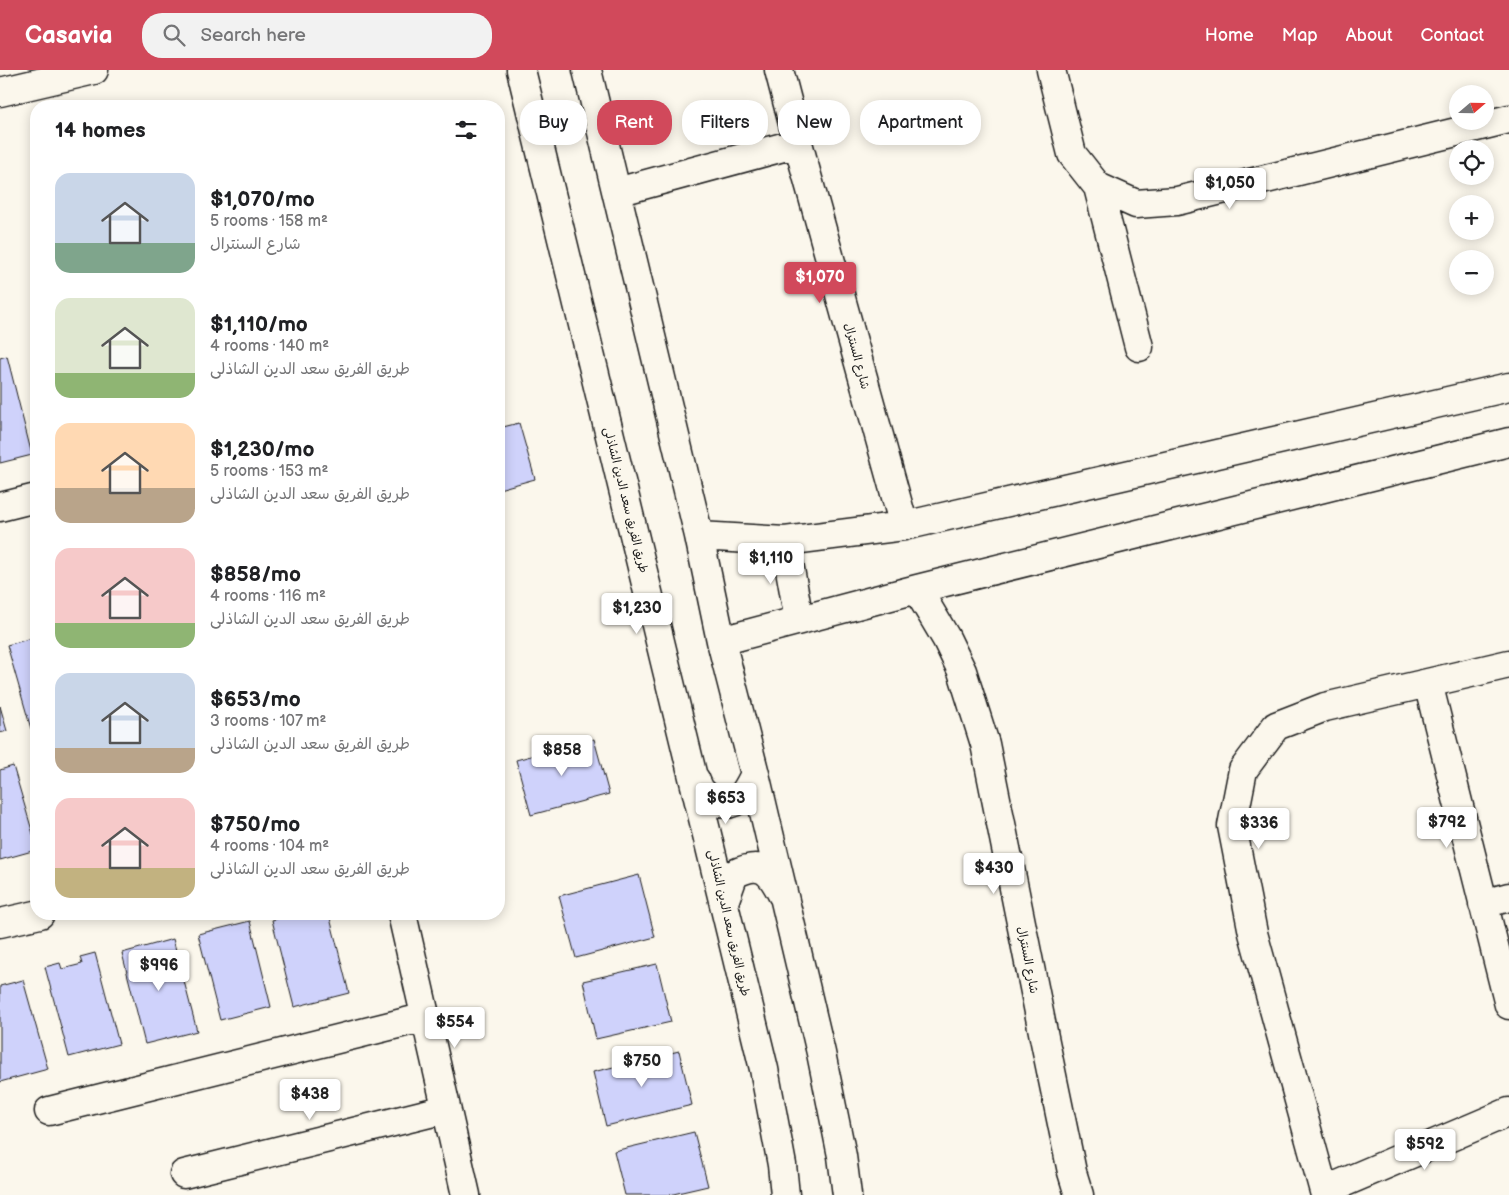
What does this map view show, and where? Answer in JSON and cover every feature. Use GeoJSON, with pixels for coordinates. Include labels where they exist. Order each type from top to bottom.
{"type":"FeatureCollection","features":[{"type":"Feature","properties":{"kind":"street"},"geometry":{"type":"LineString","coordinates":[[0,92],[94,70]]}},
{"type":"Feature","properties":{"kind":"street","name":"طريق الفريق سعد الدين الشاذلى"},"geometry":{"type":"LineString","coordinates":[[521,70],[764,1069],[782,1165],[785,1195]]}},
{"type":"Feature","properties":{"kind":"street"},"geometry":{"type":"LineString","coordinates":[[587,70],[699,536],[720,641],[755,774],[822,1053],[842,1156],[847,1195]]}},
{"type":"Feature","properties":{"kind":"street","name":"شارع السنترال"},"geometry":{"type":"LineString","coordinates":[[780,70],[787,100]]}},
{"type":"Feature","properties":{"kind":"street"},"geometry":{"type":"LineString","coordinates":[[1051,70],[1072,154],[1098,187],[1139,347]]}},
{"type":"Feature","properties":{"kind":"street"},"geometry":{"type":"LineString","coordinates":[[1098,187],[1136,204],[1177,201],[1509,119]]}},
{"type":"Feature","properties":{"kind":"street"},"geometry":{"type":"LineString","coordinates":[[617,192],[791,145]]}},
{"type":"Feature","properties":{"kind":"street","name":"شارع السنترال"},"geometry":{"type":"LineString","coordinates":[[799,145],[904,526]]}},
{"type":"Feature","properties":{"kind":"street"},"geometry":{"type":"LineString","coordinates":[[699,536],[785,541],[904,526],[1509,387]]}},
{"type":"Feature","properties":{"kind":"street"},"geometry":{"type":"LineString","coordinates":[[720,641],[917,589],[1509,442]]}},
{"type":"Feature","properties":{"kind":"street"},"geometry":{"type":"LineString","coordinates":[[0,507],[30,500]]}},
{"type":"Feature","properties":{"kind":"street"},"geometry":{"type":"LineString","coordinates":[[785,541],[799,620]]}},
{"type":"Feature","properties":{"kind":"street","name":"شارع السنترال"},"geometry":{"type":"LineString","coordinates":[[917,589],[946,638],[962,671],[985,744],[1048,1057],[1072,1172],[1079,1195]]}},
{"type":"Feature","properties":{"kind":"street"},"geometry":{"type":"LineString","coordinates":[[1509,664],[1325,707],[1276,726],[1242,770],[1232,826],[1253,933],[1324,1193],[1509,1112]]}},
{"type":"Feature","properties":{"kind":"street"},"geometry":{"type":"LineString","coordinates":[[1428,683],[1509,1005]]}},
{"type":"Feature","properties":{"kind":"street"},"geometry":{"type":"LineString","coordinates":[[694,778],[702,792],[717,803],[728,804],[739,799],[746,792],[755,774]]}},
{"type":"Feature","properties":{"kind":"street"},"geometry":{"type":"LineString","coordinates":[[724,902],[734,874],[753,867],[762,868],[769,873],[784,897]]}},
{"type":"Feature","properties":{"kind":"street"},"geometry":{"type":"LineString","coordinates":[[1483,904],[1509,897]]}},
{"type":"Feature","properties":{"kind":"street"},"geometry":{"type":"LineString","coordinates":[[0,923],[30,916]]}},
{"type":"Feature","properties":{"kind":"street"},"geometry":{"type":"LineString","coordinates":[[403,920],[466,1195]]}},
{"type":"Feature","properties":{"kind":"street"},"geometry":{"type":"LineString","coordinates":[[49,1111],[426,1017]]}},
{"type":"Feature","properties":{"kind":"street"},"geometry":{"type":"LineString","coordinates":[[184,1174],[446,1110]]}},
{"type":"Feature","properties":{"kind":"building"},"geometry":{"type":"Polygon","coordinates":[[[7,356],[30,447],[30,456],[0,463],[0,358],[7,356]]]}},
{"type":"Feature","properties":{"kind":"building"},"geometry":{"type":"Polygon","coordinates":[[[519,423],[535,479],[505,487],[505,426],[519,423]]]}},
{"type":"Feature","properties":{"kind":"building"},"geometry":{"type":"Polygon","coordinates":[[[30,639],[30,726],[7,645],[30,639]]]}},
{"type":"Feature","properties":{"kind":"building"},"geometry":{"type":"Polygon","coordinates":[[[0,706],[7,731],[0,733],[0,706]]]}},
{"type":"Feature","properties":{"kind":"building"},"geometry":{"type":"Polygon","coordinates":[[[594,739],[609,794],[531,815],[516,760],[594,739]]]}},
{"type":"Feature","properties":{"kind":"building"},"geometry":{"type":"Polygon","coordinates":[[[13,766],[30,824],[30,852],[0,860],[0,770],[13,766]]]}},
{"type":"Feature","properties":{"kind":"building"},"geometry":{"type":"Polygon","coordinates":[[[639,875],[655,937],[576,958],[559,896],[639,875]]]}},
{"type":"Feature","properties":{"kind":"building"},"geometry":{"type":"Polygon","coordinates":[[[272,920],[331,920],[349,993],[294,1007],[272,920]]]}},
{"type":"Feature","properties":{"kind":"building"},"geometry":{"type":"Polygon","coordinates":[[[250,921],[271,1007],[220,1020],[198,934],[250,921]]]}},
{"type":"Feature","properties":{"kind":"building"},"geometry":{"type":"Polygon","coordinates":[[[173,939],[197,1031],[145,1044],[122,953],[173,939]]]}},
{"type":"Feature","properties":{"kind":"building"},"geometry":{"type":"Polygon","coordinates":[[[95,953],[119,1044],[69,1057],[45,967],[60,963],[62,969],[82,964],[80,957],[95,953]]]}},
{"type":"Feature","properties":{"kind":"building"},"geometry":{"type":"Polygon","coordinates":[[[657,964],[671,1022],[596,1039],[583,981],[657,964]]]}},
{"type":"Feature","properties":{"kind":"building"},"geometry":{"type":"Polygon","coordinates":[[[23,980],[48,1069],[0,1082],[0,986],[23,980]]]}},
{"type":"Feature","properties":{"kind":"building"},"geometry":{"type":"Polygon","coordinates":[[[679,1051],[692,1105],[606,1126],[593,1072],[679,1051]]]}},
{"type":"Feature","properties":{"kind":"building"},"geometry":{"type":"Polygon","coordinates":[[[694,1132],[708,1186],[669,1195],[625,1195],[614,1151],[694,1132]]]}}]}
